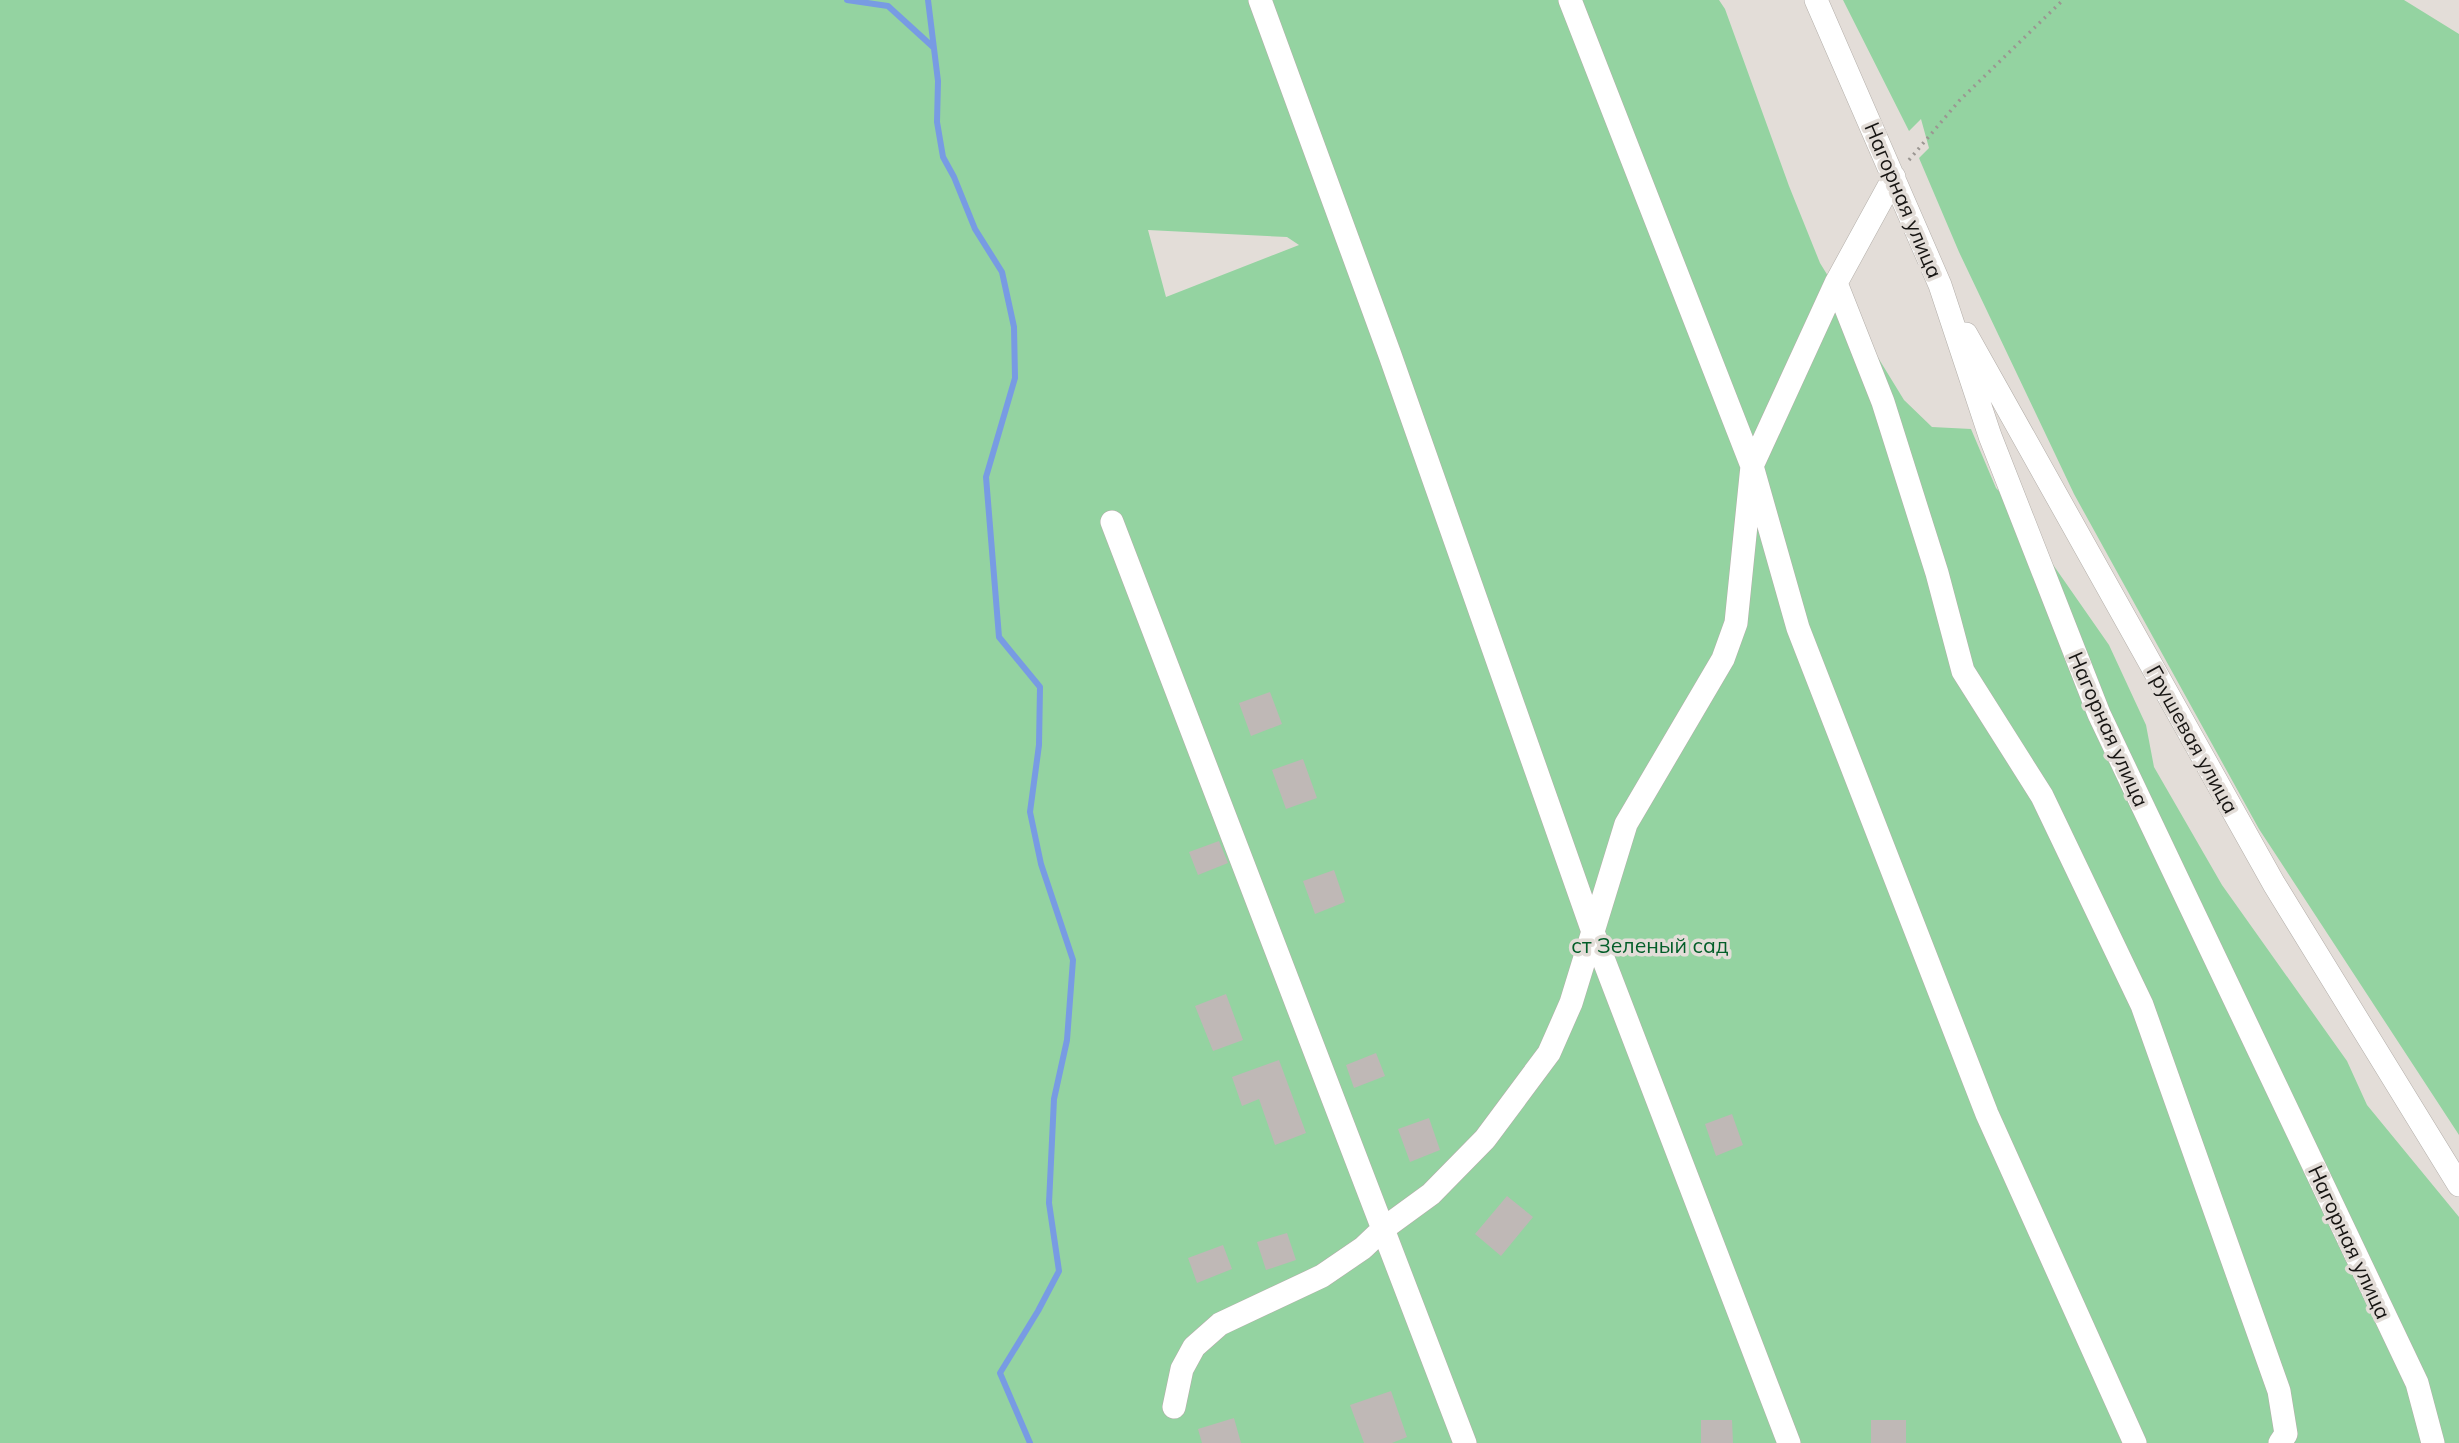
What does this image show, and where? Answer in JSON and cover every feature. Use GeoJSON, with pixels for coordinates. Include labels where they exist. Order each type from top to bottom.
{"type":"FeatureCollection","features":[{"type":"Feature","properties":{"kind":"street"},"geometry":{"type":"LineString","coordinates":[[1261,0],[1390,355],[1592,932],[1788,1443]]}},
{"type":"Feature","properties":{"kind":"street"},"geometry":{"type":"LineString","coordinates":[[1570,0],[1752,466],[1798,628],[1982,1101],[2135,1443]]}},
{"type":"Feature","properties":{"kind":"street","name":"Нагорная улица"},"geometry":{"type":"LineString","coordinates":[[1816,0],[1940,285],[1990,436],[2099,715],[2417,1383],[2433,1443]]}},
{"type":"Feature","properties":{"kind":"street"},"geometry":{"type":"LineString","coordinates":[[1174,1407],[1182,1369],[1194,1347],[1220,1324],[1322,1276],[1363,1248],[1383,1228],[1431,1194],[1485,1139],[1549,1053],[1571,1003],[1626,824],[1723,659],[1736,623],[1752,466],[1836,283],[1894,177]]}},
{"type":"Feature","properties":{"kind":"street"},"geometry":{"type":"LineString","coordinates":[[1836,283],[1883,402],[1937,573],[1963,671],[2042,796],[2142,1005],[2279,1391],[2286,1434],[2280,1443]]}},
{"type":"Feature","properties":{"kind":"street","name":"Грушевая улица"},"geometry":{"type":"LineString","coordinates":[[1940,285],[2274,884],[2459,1185]]}},
{"type":"Feature","properties":{"kind":"street"},"geometry":{"type":"LineString","coordinates":[[1112,522],[1465,1443]]}},
{"type":"Feature","properties":{"kind":"path"},"geometry":{"type":"LineString","coordinates":[[1894,177],[1959,101],[2063,0]]}},
{"type":"Feature","properties":{"kind":"green space","name":"ст Зеленый сад"},"geometry":{"type":"Polygon","coordinates":[[[0,0],[1719,0],[1725,9],[1820,263],[1904,400],[1932,427],[1971,429],[1996,488],[2008,500],[2109,645],[2146,725],[2154,767],[2222,885],[2347,1061],[2367,1105],[2459,1217],[2459,1443],[0,1443],[0,0]],[[1148,230],[1166,297],[1299,245],[1287,237],[1148,230]]]}},
{"type":"Feature","properties":{"kind":"green space"},"geometry":{"type":"Polygon","coordinates":[[[1843,0],[2404,0],[2459,34],[2459,1135],[2259,829],[2074,494],[1959,252],[1919,158],[1929,148],[1921,119],[1909,131],[1843,0]]]}},
{"type":"Feature","properties":{"kind":"building"},"geometry":{"type":"Polygon","coordinates":[[[1270,692],[1282,724],[1251,736],[1239,703],[1270,692]]]}},
{"type":"Feature","properties":{"kind":"building"},"geometry":{"type":"Polygon","coordinates":[[[1303,759],[1317,798],[1286,809],[1272,770],[1303,759]]]}},
{"type":"Feature","properties":{"kind":"building"},"geometry":{"type":"Polygon","coordinates":[[[1219,841],[1228,863],[1198,875],[1189,852],[1219,841]]]}},
{"type":"Feature","properties":{"kind":"building"},"geometry":{"type":"Polygon","coordinates":[[[1334,870],[1345,902],[1315,914],[1303,881],[1334,870]]]}},
{"type":"Feature","properties":{"kind":"building"},"geometry":{"type":"Polygon","coordinates":[[[1226,994],[1243,1040],[1213,1051],[1195,1006],[1226,994]]]}},
{"type":"Feature","properties":{"kind":"building"},"geometry":{"type":"Polygon","coordinates":[[[1376,1053],[1385,1076],[1354,1088],[1346,1065],[1376,1053]]]}},
{"type":"Feature","properties":{"kind":"building"},"geometry":{"type":"Polygon","coordinates":[[[1279,1060],[1306,1133],[1275,1145],[1259,1099],[1242,1106],[1232,1077],[1279,1060]]]}},
{"type":"Feature","properties":{"kind":"building"},"geometry":{"type":"Polygon","coordinates":[[[1732,1114],[1743,1145],[1716,1156],[1705,1124],[1732,1114]]]}},
{"type":"Feature","properties":{"kind":"building"},"geometry":{"type":"Polygon","coordinates":[[[1429,1118],[1440,1150],[1410,1162],[1398,1129],[1429,1118]]]}},
{"type":"Feature","properties":{"kind":"building"},"geometry":{"type":"Polygon","coordinates":[[[1507,1196],[1533,1217],[1501,1256],[1475,1234],[1507,1196]]]}},
{"type":"Feature","properties":{"kind":"building"},"geometry":{"type":"Polygon","coordinates":[[[1287,1233],[1296,1260],[1266,1270],[1257,1242],[1287,1233]]]}},
{"type":"Feature","properties":{"kind":"building"},"geometry":{"type":"Polygon","coordinates":[[[1223,1245],[1232,1269],[1197,1283],[1188,1258],[1223,1245]]]}},
{"type":"Feature","properties":{"kind":"building"},"geometry":{"type":"Polygon","coordinates":[[[1391,1391],[1407,1437],[1392,1443],[1364,1443],[1350,1405],[1391,1391]]]}},
{"type":"Feature","properties":{"kind":"building"},"geometry":{"type":"Polygon","coordinates":[[[1234,1418],[1241,1443],[1202,1443],[1198,1429],[1234,1418]]]}},
{"type":"Feature","properties":{"kind":"building"},"geometry":{"type":"Polygon","coordinates":[[[1701,1420],[1732,1420],[1733,1443],[1701,1443],[1701,1420]]]}},
{"type":"Feature","properties":{"kind":"building"},"geometry":{"type":"Polygon","coordinates":[[[1871,1420],[1906,1420],[1906,1443],[1871,1443],[1871,1420]]]}},
{"type":"Feature","properties":{"kind":"waterway"},"geometry":{"type":"LineString","coordinates":[[847,0],[888,6],[933,47]]}},
{"type":"Feature","properties":{"kind":"waterway"},"geometry":{"type":"LineString","coordinates":[[928,0],[938,81],[937,122],[943,157],[975,229],[1002,272],[1014,327],[1015,378],[986,477],[999,637],[1040,687],[1039,745],[1030,812],[1041,864],[1073,960],[1067,1040],[1054,1099],[1049,1203],[1059,1271],[1000,1373],[1030,1443]]}}]}
